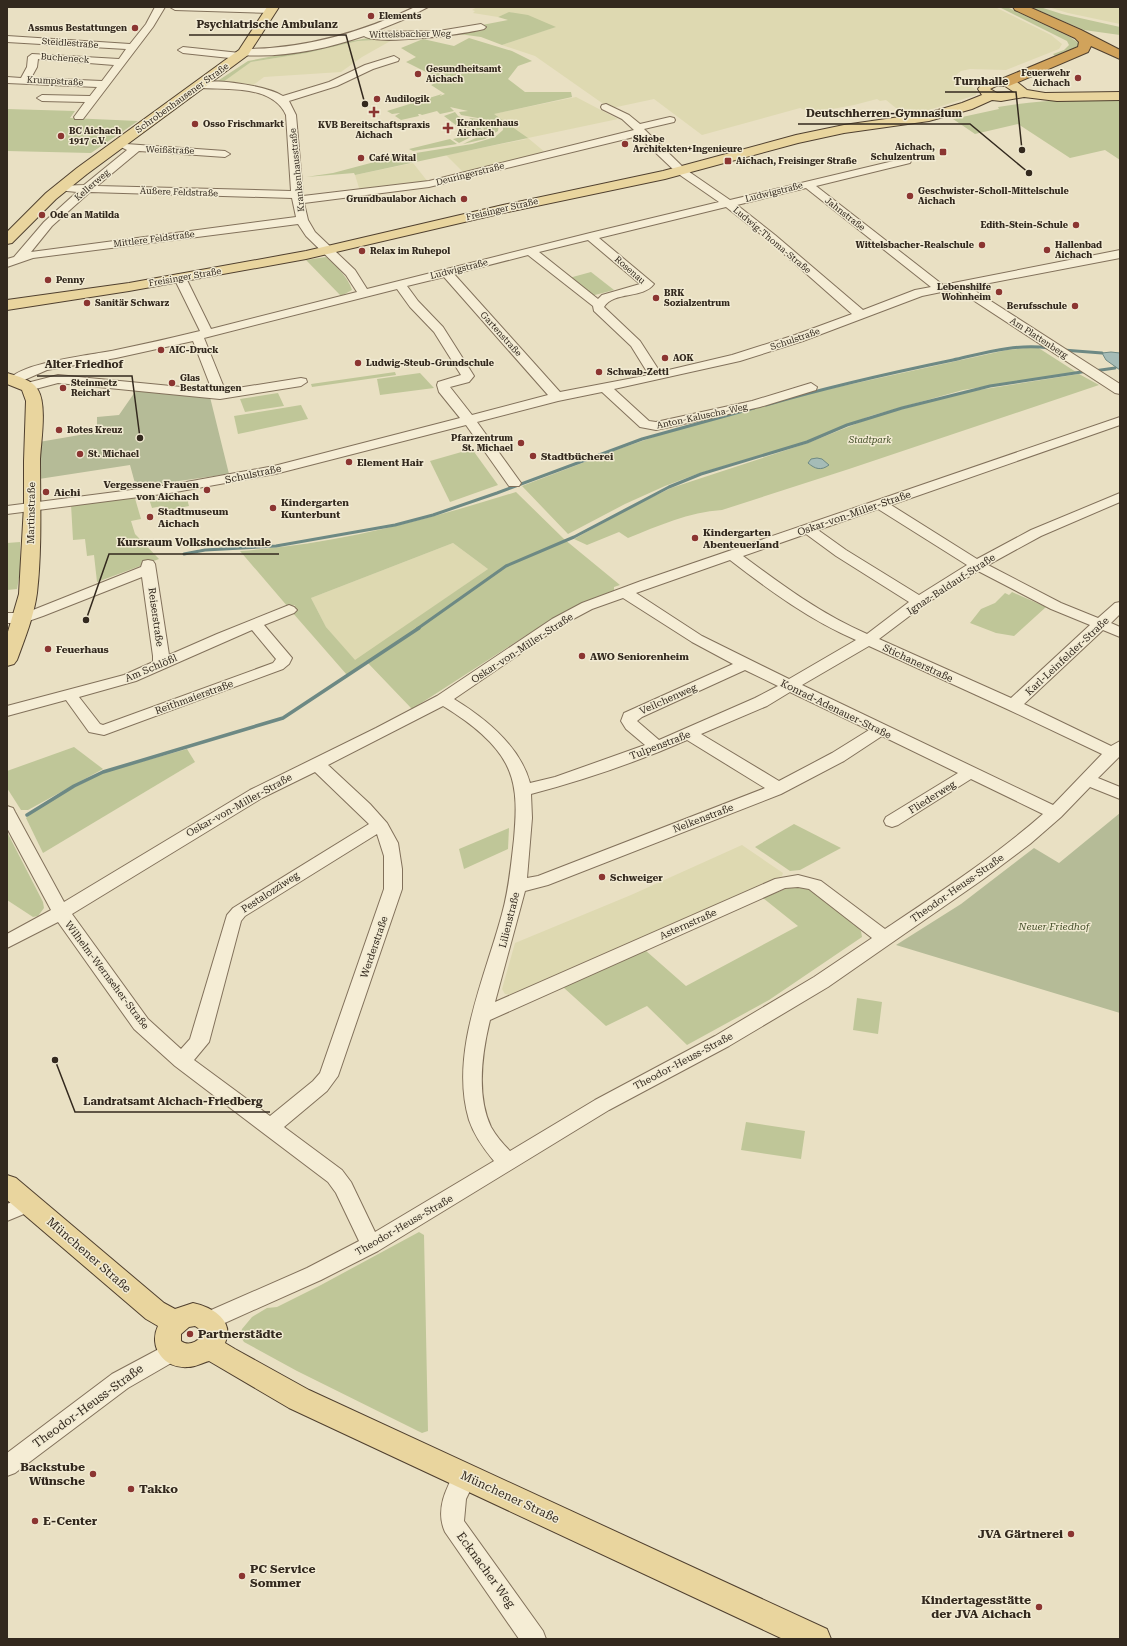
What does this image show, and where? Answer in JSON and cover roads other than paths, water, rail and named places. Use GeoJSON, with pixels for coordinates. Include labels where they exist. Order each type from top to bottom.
{"type":"FeatureCollection","features":[{"type":"Feature","properties":{"kind":"highway"},"geometry":{"type":"LineString","coordinates":[[1018,7],[1065,27],[1120,55]]}},
{"type":"Feature","properties":{"kind":"highway"},"geometry":{"type":"LineString","coordinates":[[1065,27],[1112,36]]}},
{"type":"Feature","properties":{"kind":"highway"},"geometry":{"type":"LineString","coordinates":[[1016,84],[1040,67],[1081,51],[1085,47],[1085,42],[1077,33]]}},
{"type":"Feature","properties":{"kind":"highway"},"geometry":{"type":"LineString","coordinates":[[1067,57],[1096,54],[1120,58]]}},
{"type":"Feature","properties":{"kind":"main road","name":"Schrobenhausener Straße"},"geometry":{"type":"LineString","coordinates":[[7,240],[61,188],[116,146],[202,85],[241,54],[272,9]]}},
{"type":"Feature","properties":{"kind":"main road","name":"Freisinger Straße"},"geometry":{"type":"LineString","coordinates":[[1016,84],[1009,97],[992,95],[984,90],[985,86],[992,83],[1016,84],[1064,98],[1120,96]]}},
{"type":"Feature","properties":{"kind":"main road","name":"Freisinger Straße"},"geometry":{"type":"LineString","coordinates":[[7,305],[180,278],[328,250],[499,210],[681,171],[796,139],[935,115],[967,106],[992,95]]}},
{"type":"Feature","properties":{"kind":"main road","name":"Martinstraße"},"geometry":{"type":"LineString","coordinates":[[7,660],[15,618],[28,594],[33,506],[32,461],[34,401],[31,391],[17,382]]}},
{"type":"Feature","properties":{"kind":"main road","name":"Münchener Straße"},"geometry":{"type":"LineString","coordinates":[[7,1185],[18,1208],[155,1311],[174,1322],[182,1317],[192,1314],[202,1316],[225,1358],[299,1399],[816,1639]]}},
{"type":"Feature","properties":{"kind":"main road"},"geometry":{"type":"LineString","coordinates":[[174,1322],[166,1336],[167,1343],[172,1351],[178,1354],[188,1356],[196,1354],[210,1333]]}},
{"type":"Feature","properties":{"kind":"street"},"geometry":{"type":"LineString","coordinates":[[79,117],[150,25],[160,7]]}},
{"type":"Feature","properties":{"kind":"street"},"geometry":{"type":"LineString","coordinates":[[175,7],[272,9]]}},
{"type":"Feature","properties":{"kind":"street","name":"Wittelsbacher Weg"},"geometry":{"type":"LineString","coordinates":[[241,54],[291,51],[328,44],[362,34],[423,7]]}},
{"type":"Feature","properties":{"kind":"street","name":"Wittelsbacher Weg"},"geometry":{"type":"LineString","coordinates":[[362,34],[440,35],[458,33],[480,26]]}},
{"type":"Feature","properties":{"kind":"street","name":"Steidlestraße"},"geometry":{"type":"LineString","coordinates":[[7,40],[133,47]]}},
{"type":"Feature","properties":{"kind":"street"},"geometry":{"type":"LineString","coordinates":[[183,50],[241,54]]}},
{"type":"Feature","properties":{"kind":"street","name":"Bucheneck"},"geometry":{"type":"LineString","coordinates":[[25,80],[32,67],[33,57],[36,56],[121,62]]}},
{"type":"Feature","properties":{"kind":"street"},"geometry":{"type":"LineString","coordinates":[[202,85],[257,90],[282,100],[333,84],[359,71],[394,59]]}},
{"type":"Feature","properties":{"kind":"street","name":"Krumpstraße"},"geometry":{"type":"LineString","coordinates":[[7,80],[104,84]]}},
{"type":"Feature","properties":{"kind":"street"},"geometry":{"type":"LineString","coordinates":[[42,98],[93,99]]}},
{"type":"Feature","properties":{"kind":"street","name":"Krankenhausstraße"},"geometry":{"type":"LineString","coordinates":[[282,100],[290,108],[298,198],[302,220],[310,234],[351,273],[364,293]]}},
{"type":"Feature","properties":{"kind":"street","name":"Ludwig-Thoma-Straße"},"geometry":{"type":"LineString","coordinates":[[606,107],[639,130],[681,171],[771,237],[860,314]]}},
{"type":"Feature","properties":{"kind":"street","name":"Deuringerstraße"},"geometry":{"type":"LineString","coordinates":[[298,198],[396,189],[429,184],[639,130],[670,120]]}},
{"type":"Feature","properties":{"kind":"street","name":"Weißstraße"},"geometry":{"type":"LineString","coordinates":[[116,146],[225,154]]}},
{"type":"Feature","properties":{"kind":"street","name":"Kellerweg"},"geometry":{"type":"LineString","coordinates":[[18,259],[48,224],[136,148]]}},
{"type":"Feature","properties":{"kind":"street","name":"Ludwigstraße"},"geometry":{"type":"LineString","coordinates":[[17,382],[27,373],[44,367],[116,354],[202,334],[590,236],[906,161]]}},
{"type":"Feature","properties":{"kind":"street","name":"Jahnstraße"},"geometry":{"type":"LineString","coordinates":[[807,184],[940,288]]}},
{"type":"Feature","properties":{"kind":"street","name":"Äußere Feldstraße"},"geometry":{"type":"LineString","coordinates":[[61,188],[298,198]]}},
{"type":"Feature","properties":{"kind":"street","name":"Mittlere Feldstraße"},"geometry":{"type":"LineString","coordinates":[[7,263],[31,255],[302,220]]}},
{"type":"Feature","properties":{"kind":"street","name":"Rosenau"},"geometry":{"type":"LineString","coordinates":[[590,236],[648,284],[642,288],[606,298],[599,305]]}},
{"type":"Feature","properties":{"kind":"street"},"geometry":{"type":"LineString","coordinates":[[530,251],[599,305],[598,308],[636,344],[657,377]]}},
{"type":"Feature","properties":{"kind":"street","name":"Schulstraße"},"geometry":{"type":"LineString","coordinates":[[7,510],[231,480],[328,458],[557,397],[657,377],[761,350],[903,298],[940,288],[1120,254]]}},
{"type":"Feature","properties":{"kind":"street","name":"Gartenstraße"},"geometry":{"type":"LineString","coordinates":[[446,272],[557,397]]}},
{"type":"Feature","properties":{"kind":"street"},"geometry":{"type":"LineString","coordinates":[[180,278],[202,334],[220,395]]}},
{"type":"Feature","properties":{"kind":"street"},"geometry":{"type":"LineString","coordinates":[[400,284],[414,304],[439,330],[468,376],[464,379],[443,385],[444,389],[469,420],[514,483]]}},
{"type":"Feature","properties":{"kind":"street","name":"Am Plattenberg"},"geometry":{"type":"LineString","coordinates":[[958,285],[1120,390]]}},
{"type":"Feature","properties":{"kind":"street"},"geometry":{"type":"LineString","coordinates":[[17,382],[58,379],[220,395],[301,382]]}},
{"type":"Feature","properties":{"kind":"street","name":"Anton-Kaluscha-Weg"},"geometry":{"type":"LineString","coordinates":[[604,387],[645,424],[656,426],[755,404],[811,387]]}},
{"type":"Feature","properties":{"kind":"street","name":"Oskar-von-Miller-Straße"},"geometry":{"type":"LineString","coordinates":[[7,942],[61,912],[223,813],[316,764],[396,725],[443,698],[557,622],[587,606],[1120,420]]}},
{"type":"Feature","properties":{"kind":"street","name":"Ignaz-Baldauf-Straße"},"geometry":{"type":"LineString","coordinates":[[790,686],[868,640],[920,602],[977,565],[1036,533],[1120,497]]}},
{"type":"Feature","properties":{"kind":"street"},"geometry":{"type":"LineString","coordinates":[[880,504],[977,565],[1056,606],[1120,632]]}},
{"type":"Feature","properties":{"kind":"street"},"geometry":{"type":"LineString","coordinates":[[808,529],[841,553],[920,602]]}},
{"type":"Feature","properties":{"kind":"street","name":"Stichanerstraße"},"geometry":{"type":"LineString","coordinates":[[733,554],[762,578],[832,624],[1116,750]]}},
{"type":"Feature","properties":{"kind":"street","name":"Reiserstraße"},"geometry":{"type":"LineString","coordinates":[[15,618],[149,567],[161,656],[160,665]]}},
{"type":"Feature","properties":{"kind":"street","name":"Konrad-Adenauer-Straße"},"geometry":{"type":"LineString","coordinates":[[624,592],[697,639],[745,664],[1055,813]]}},
{"type":"Feature","properties":{"kind":"street","name":"Karl-Leinfelder-Straße"},"geometry":{"type":"LineString","coordinates":[[1013,705],[1120,606]]}},
{"type":"Feature","properties":{"kind":"street","name":"Am Schlößl"},"geometry":{"type":"LineString","coordinates":[[7,710],[70,695],[130,678],[289,610]]}},
{"type":"Feature","properties":{"kind":"street","name":"Reithmaierstraße"},"geometry":{"type":"LineString","coordinates":[[70,695],[95,728],[104,730],[278,666],[284,661],[284,658],[255,624]]}},
{"type":"Feature","properties":{"kind":"street","name":"Veilchenweg"},"geometry":{"type":"LineString","coordinates":[[657,747],[632,725],[629,721],[630,717],[745,664]]}},
{"type":"Feature","properties":{"kind":"street","name":"Tulpenstraße"},"geometry":{"type":"LineString","coordinates":[[524,790],[560,781],[657,747],[762,702],[790,686]]}},
{"type":"Feature","properties":{"kind":"street","name":"Lilienstraße"},"geometry":{"type":"LineString","coordinates":[[443,698],[457,707],[504,748],[518,770],[524,790],[525,814],[518,887],[482,1016],[473,1065],[472,1086],[482,1126],[508,1162]]}},
{"type":"Feature","properties":{"kind":"street","name":"Nelkenstraße"},"geometry":{"type":"LineString","coordinates":[[518,887],[542,881],[778,788],[838,757],[881,730]]}},
{"type":"Feature","properties":{"kind":"street"},"geometry":{"type":"LineString","coordinates":[[689,734],[778,788]]}},
{"type":"Feature","properties":{"kind":"street","name":"Theodor-Heuss-Straße"},"geometry":{"type":"LineString","coordinates":[[210,1333],[314,1274],[371,1245],[416,1219],[602,1105],[722,1041],[774,1011],[885,939],[992,865],[1055,813],[1116,750]]}},
{"type":"Feature","properties":{"kind":"street","name":"Werderstraße"},"geometry":{"type":"LineString","coordinates":[[270,1128],[320,1086],[328,1076],[393,889],[394,868],[392,852],[387,838],[379,825],[316,764]]}},
{"type":"Feature","properties":{"kind":"street","name":"Fliederweg"},"geometry":{"type":"LineString","coordinates":[[892,821],[971,772]]}},
{"type":"Feature","properties":{"kind":"street"},"geometry":{"type":"LineString","coordinates":[[1087,780],[1120,793]]}},
{"type":"Feature","properties":{"kind":"street","name":"Wilhelm-Wernseher-Straße"},"geometry":{"type":"LineString","coordinates":[[7,812],[61,912],[141,1024],[182,1061],[335,1176],[344,1188],[371,1245]]}},
{"type":"Feature","properties":{"kind":"street","name":"Pestalozziweg"},"geometry":{"type":"LineString","coordinates":[[182,1061],[199,1042],[234,919],[239,912],[379,825]]}},
{"type":"Feature","properties":{"kind":"street","name":"Asternstraße"},"geometry":{"type":"LineString","coordinates":[[482,1016],[781,883],[794,880],[804,880],[815,885],[885,939]]}},
{"type":"Feature","properties":{"kind":"street","name":"Theodor-Heuss-Straße"},"geometry":{"type":"LineString","coordinates":[[7,1466],[120,1381],[172,1351]]}},
{"type":"Feature","properties":{"kind":"street","name":"Ecknacher Weg"},"geometry":{"type":"LineString","coordinates":[[465,1476],[454,1496],[452,1506],[453,1524],[534,1639]]}},
{"type":"Feature","properties":{"kind":"water"},"geometry":{"type":"Polygon","coordinates":[[[1102,353],[1120,353],[1120,370],[1106,360],[1102,353]]]}},
{"type":"Feature","properties":{"kind":"water"},"geometry":{"type":"Polygon","coordinates":[[[811,459],[822,459],[829,465],[821,469],[813,467],[808,463],[811,459]]]}},
{"type":"Feature","properties":{"kind":"waterway"},"geometry":{"type":"LineString","coordinates":[[766,405],[859,381],[989,352],[1025,347],[1049,348]]}},
{"type":"Feature","properties":{"kind":"waterway"},"geometry":{"type":"LineString","coordinates":[[1063,350],[1102,353]]}},
{"type":"Feature","properties":{"kind":"waterway"},"geometry":{"type":"LineString","coordinates":[[1094,371],[1115,368]]}},
{"type":"Feature","properties":{"kind":"waterway"},"geometry":{"type":"LineString","coordinates":[[417,629],[506,566],[574,537],[669,487],[701,474],[807,442],[847,425],[902,408],[990,386],[1088,371]]}},
{"type":"Feature","properties":{"kind":"waterway"},"geometry":{"type":"LineString","coordinates":[[184,554],[205,550],[276,546],[395,525],[433,515],[497,493],[642,439],[754,408]]}},
{"type":"Feature","properties":{"kind":"waterway"},"geometry":{"type":"LineString","coordinates":[[27,815],[74,786],[103,772],[283,718],[419,628]]}},
{"type":"Feature","properties":{"kind":"place","name":"Elements"},"geometry":{"type":"Point","coordinates":[371,16]}},
{"type":"Feature","properties":{"kind":"place","name":"Assmus Bestattungen"},"geometry":{"type":"Point","coordinates":[135,28]}},
{"type":"Feature","properties":{"kind":"place","name":"Gesundheitsamt Aichach"},"geometry":{"type":"Point","coordinates":[418,74]}},
{"type":"Feature","properties":{"kind":"place","name":"Feuerwehr Aichach"},"geometry":{"type":"Point","coordinates":[1078,78]}},
{"type":"Feature","properties":{"kind":"place","name":"Audilogik"},"geometry":{"type":"Point","coordinates":[377,99]}},
{"type":"Feature","properties":{"kind":"place","name":"Psychiatrische Ambulanz"},"geometry":{"type":"Point","coordinates":[365,104]}},
{"type":"Feature","properties":{"kind":"place","name":"KVB Bereitschaftspraxis Aichach"},"geometry":{"type":"Point","coordinates":[374,112]}},
{"type":"Feature","properties":{"kind":"place","name":"Osso Frischmarkt"},"geometry":{"type":"Point","coordinates":[195,124]}},
{"type":"Feature","properties":{"kind":"place","name":"Krankenhaus Aichach"},"geometry":{"type":"Point","coordinates":[448,128]}},
{"type":"Feature","properties":{"kind":"place","name":"BC Aichach 1917 e.V."},"geometry":{"type":"Point","coordinates":[61,136]}},
{"type":"Feature","properties":{"kind":"place","name":"Skiebe Architekten+Ingenieure"},"geometry":{"type":"Point","coordinates":[625,144]}},
{"type":"Feature","properties":{"kind":"place","name":"Turnhalle"},"geometry":{"type":"Point","coordinates":[1022,150]}},
{"type":"Feature","properties":{"kind":"place","name":"Aichach, Schulzentrum"},"geometry":{"type":"Point","coordinates":[943,152]}},
{"type":"Feature","properties":{"kind":"place","name":"Café Wital"},"geometry":{"type":"Point","coordinates":[361,158]}},
{"type":"Feature","properties":{"kind":"place","name":"Aichach, Freisinger Straße"},"geometry":{"type":"Point","coordinates":[728,161]}},
{"type":"Feature","properties":{"kind":"place","name":"Deutschherren-Gymnasium"},"geometry":{"type":"Point","coordinates":[1029,173]}},
{"type":"Feature","properties":{"kind":"place","name":"Geschwister-Scholl-Mittelschule Aichach"},"geometry":{"type":"Point","coordinates":[910,196]}},
{"type":"Feature","properties":{"kind":"place","name":"Grundbaulabor Aichach"},"geometry":{"type":"Point","coordinates":[464,199]}},
{"type":"Feature","properties":{"kind":"place","name":"Ode an Matilda"},"geometry":{"type":"Point","coordinates":[42,215]}},
{"type":"Feature","properties":{"kind":"place","name":"Edith-Stein-Schule"},"geometry":{"type":"Point","coordinates":[1076,225]}},
{"type":"Feature","properties":{"kind":"place","name":"Wittelsbacher-Realschule"},"geometry":{"type":"Point","coordinates":[982,245]}},
{"type":"Feature","properties":{"kind":"place","name":"Hallenbad Aichach"},"geometry":{"type":"Point","coordinates":[1047,250]}},
{"type":"Feature","properties":{"kind":"place","name":"Relax im Ruhepol"},"geometry":{"type":"Point","coordinates":[362,251]}},
{"type":"Feature","properties":{"kind":"place","name":"Penny"},"geometry":{"type":"Point","coordinates":[48,280]}},
{"type":"Feature","properties":{"kind":"place","name":"Lebenshilfe Wohnheim"},"geometry":{"type":"Point","coordinates":[999,292]}},
{"type":"Feature","properties":{"kind":"place","name":"BRK Sozialzentrum"},"geometry":{"type":"Point","coordinates":[656,298]}},
{"type":"Feature","properties":{"kind":"place","name":"Sanitär Schwarz"},"geometry":{"type":"Point","coordinates":[87,303]}},
{"type":"Feature","properties":{"kind":"place","name":"Berufsschule"},"geometry":{"type":"Point","coordinates":[1075,306]}},
{"type":"Feature","properties":{"kind":"place","name":"AIC-Druck"},"geometry":{"type":"Point","coordinates":[161,350]}},
{"type":"Feature","properties":{"kind":"place","name":"AOK"},"geometry":{"type":"Point","coordinates":[665,358]}},
{"type":"Feature","properties":{"kind":"place","name":"Ludwig-Steub-Grundschule"},"geometry":{"type":"Point","coordinates":[358,363]}},
{"type":"Feature","properties":{"kind":"place","name":"Schwab-Zettl"},"geometry":{"type":"Point","coordinates":[599,372]}},
{"type":"Feature","properties":{"kind":"place","name":"Glas Bestattungen"},"geometry":{"type":"Point","coordinates":[172,383]}},
{"type":"Feature","properties":{"kind":"place","name":"Steinmetz Reichart"},"geometry":{"type":"Point","coordinates":[63,388]}},
{"type":"Feature","properties":{"kind":"place","name":"Rotes Kreuz"},"geometry":{"type":"Point","coordinates":[59,430]}},
{"type":"Feature","properties":{"kind":"place","name":"Alter Friedhof"},"geometry":{"type":"Point","coordinates":[140,438]}},
{"type":"Feature","properties":{"kind":"place","name":"Pfarrzentrum St. Michael"},"geometry":{"type":"Point","coordinates":[521,443]}},
{"type":"Feature","properties":{"kind":"place","name":"St. Michael"},"geometry":{"type":"Point","coordinates":[80,454]}},
{"type":"Feature","properties":{"kind":"place","name":"Stadtbücherei"},"geometry":{"type":"Point","coordinates":[533,456]}},
{"type":"Feature","properties":{"kind":"place","name":"Element Hair"},"geometry":{"type":"Point","coordinates":[349,462]}},
{"type":"Feature","properties":{"kind":"place","name":"Vergessene Frauen von Aichach"},"geometry":{"type":"Point","coordinates":[207,490]}},
{"type":"Feature","properties":{"kind":"place","name":"Aichi"},"geometry":{"type":"Point","coordinates":[46,492]}},
{"type":"Feature","properties":{"kind":"place","name":"Kindergarten Kunterbunt"},"geometry":{"type":"Point","coordinates":[273,508]}},
{"type":"Feature","properties":{"kind":"place","name":"Stadtmuseum Aichach"},"geometry":{"type":"Point","coordinates":[150,517]}},
{"type":"Feature","properties":{"kind":"place","name":"Kindergarten Abenteuerland"},"geometry":{"type":"Point","coordinates":[695,538]}},
{"type":"Feature","properties":{"kind":"place","name":"Kursraum Volkshochschule"},"geometry":{"type":"Point","coordinates":[86,620]}},
{"type":"Feature","properties":{"kind":"place","name":"Feuerhaus"},"geometry":{"type":"Point","coordinates":[48,649]}},
{"type":"Feature","properties":{"kind":"place","name":"AWO Seniorenheim"},"geometry":{"type":"Point","coordinates":[582,656]}},
{"type":"Feature","properties":{"kind":"place","name":"Schweiger"},"geometry":{"type":"Point","coordinates":[602,877]}},
{"type":"Feature","properties":{"kind":"place","name":"Landratsamt Aichach-Friedberg"},"geometry":{"type":"Point","coordinates":[55,1060]}},
{"type":"Feature","properties":{"kind":"place","name":"Partnerstädte"},"geometry":{"type":"Point","coordinates":[190,1334]}},
{"type":"Feature","properties":{"kind":"place","name":"Backstube Wünsche"},"geometry":{"type":"Point","coordinates":[93,1474]}},
{"type":"Feature","properties":{"kind":"place","name":"Takko"},"geometry":{"type":"Point","coordinates":[131,1489]}},
{"type":"Feature","properties":{"kind":"place","name":"E-Center"},"geometry":{"type":"Point","coordinates":[35,1521]}},
{"type":"Feature","properties":{"kind":"place","name":"JVA Gärtnerei"},"geometry":{"type":"Point","coordinates":[1071,1534]}},
{"type":"Feature","properties":{"kind":"place","name":"PC Service Sommer"},"geometry":{"type":"Point","coordinates":[242,1576]}},
{"type":"Feature","properties":{"kind":"place","name":"Kindertagesstätte der JVA Aichach"},"geometry":{"type":"Point","coordinates":[1039,1607]}},
{"type":"Feature","properties":{"kind":"park label","name":"Stadtpark"},"geometry":{"type":"Point","coordinates":[870,440]}},
{"type":"Feature","properties":{"kind":"park label","name":"Neuer Friedhof"},"geometry":{"type":"Point","coordinates":[1054,926]}}]}
